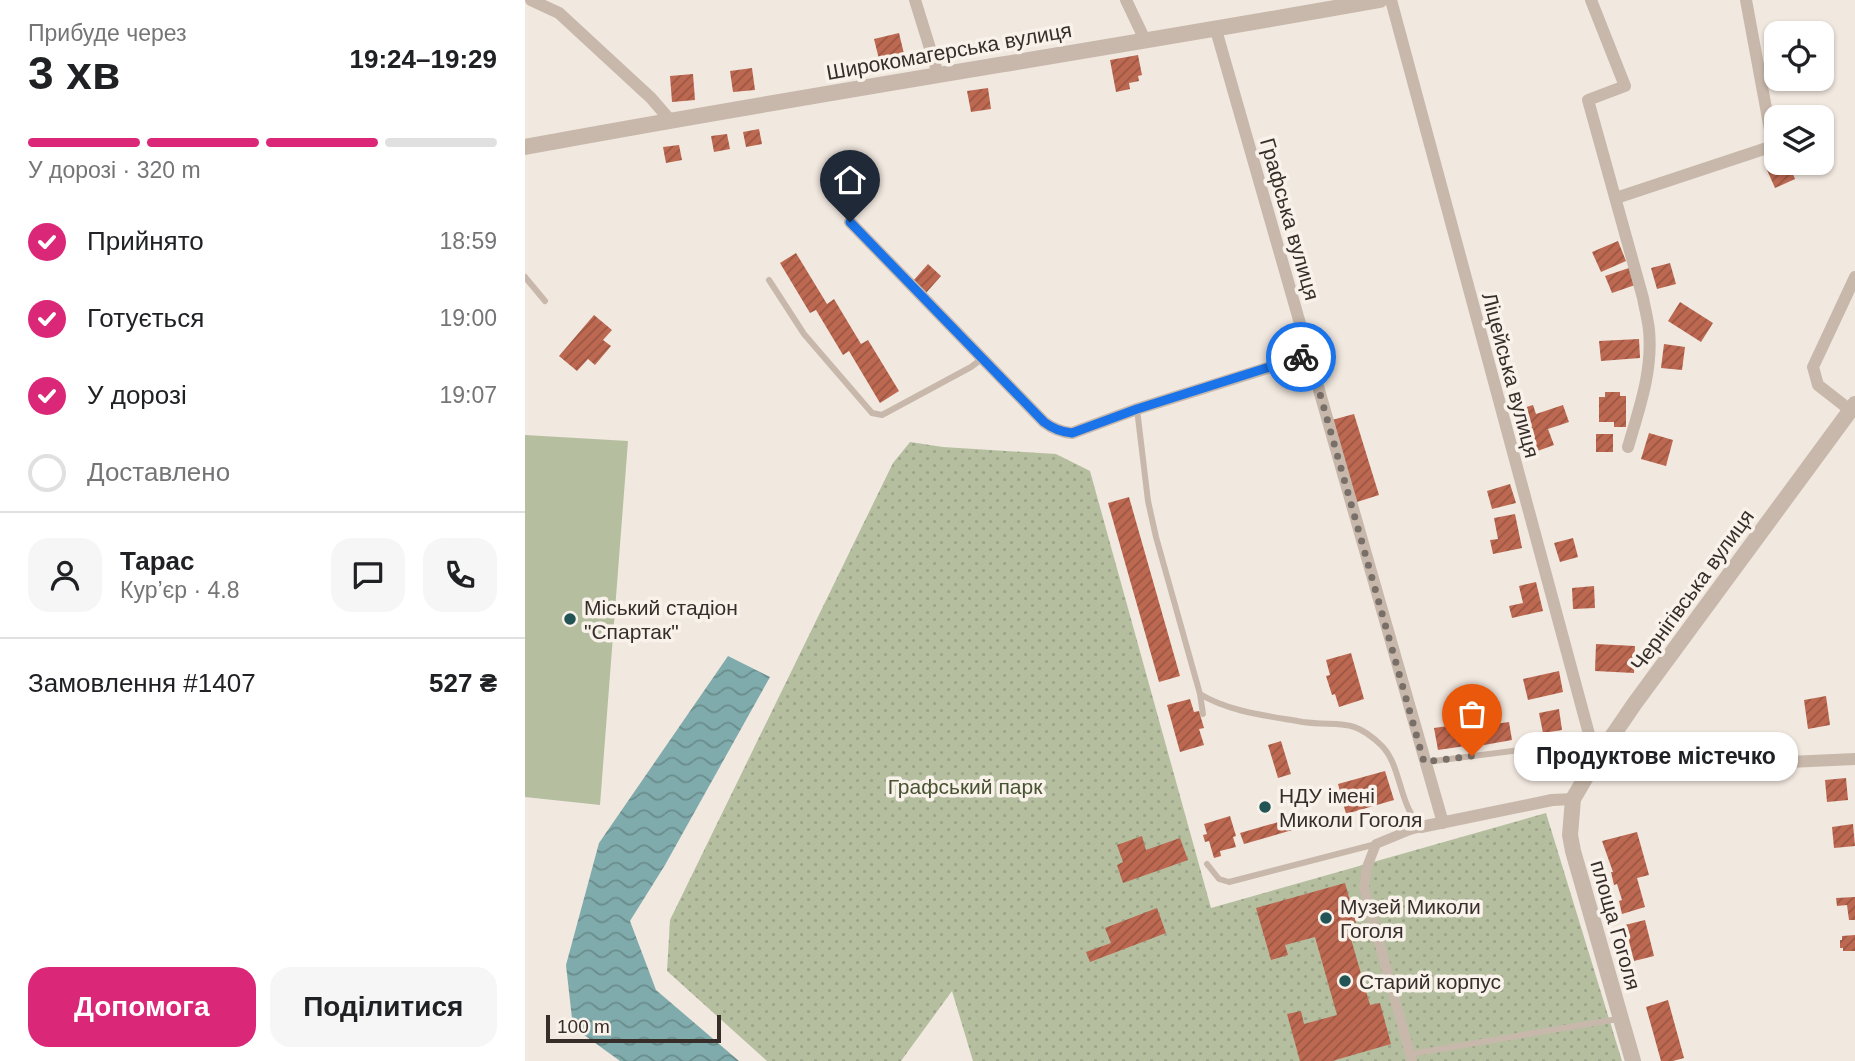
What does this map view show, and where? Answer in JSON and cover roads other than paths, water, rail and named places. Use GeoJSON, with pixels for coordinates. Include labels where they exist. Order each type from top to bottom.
{"type":"FeatureCollection","features":[{"type":"Feature","properties":{"kind":"street"},"geometry":{"type":"LineString","coordinates":[[531,0],[559,13],[651,97],[670,120]]}},
{"type":"Feature","properties":{"kind":"street"},"geometry":{"type":"LineString","coordinates":[[915,0],[938,74]]}},
{"type":"Feature","properties":{"kind":"street"},"geometry":{"type":"LineString","coordinates":[[1126,0],[1145,40]]}},
{"type":"Feature","properties":{"kind":"street","name":"Широкомагерська вулиця"},"geometry":{"type":"LineString","coordinates":[[525,147],[1380,0]]}},
{"type":"Feature","properties":{"kind":"street","name":"Ліцейська вулиця"},"geometry":{"type":"LineString","coordinates":[[1391,0],[1596,760]]}},
{"type":"Feature","properties":{"kind":"street"},"geometry":{"type":"LineString","coordinates":[[1591,0],[1625,86],[1588,100],[1643,298],[1649,330],[1647,378],[1628,447]]}},
{"type":"Feature","properties":{"kind":"street"},"geometry":{"type":"LineString","coordinates":[[1616,198],[1773,146],[1746,0]]}},
{"type":"Feature","properties":{"kind":"street","name":"Графська вулиця"},"geometry":{"type":"LineString","coordinates":[[1216,30],[1443,822]]}},
{"type":"Feature","properties":{"kind":"street"},"geometry":{"type":"LineString","coordinates":[[850,222],[1044,422],[1063,432],[1072,433],[1137,409],[1309,355]]}},
{"type":"Feature","properties":{"kind":"street","name":"Чернігівська вулиця"},"geometry":{"type":"LineString","coordinates":[[1573,799],[1635,703],[1853,407],[1818,385],[1813,367],[1855,277]]}},
{"type":"Feature","properties":{"kind":"street"},"geometry":{"type":"LineString","coordinates":[[1596,760],[1619,770],[1855,759]]}},
{"type":"Feature","properties":{"kind":"street"},"geometry":{"type":"LineString","coordinates":[[1411,1058],[1364,888],[1367,867],[1376,844],[1421,827],[1552,800],[1573,799]]}},
{"type":"Feature","properties":{"kind":"street","name":"площа Гоголя"},"geometry":{"type":"LineString","coordinates":[[1573,799],[1571,843],[1633,1061]]}},
{"type":"Feature","properties":{"kind":"lane"},"geometry":{"type":"LineString","coordinates":[[525,277],[545,301]]}},
{"type":"Feature","properties":{"kind":"lane"},"geometry":{"type":"LineString","coordinates":[[769,280],[804,334],[872,413],[877,415],[883,415],[983,358]]}},
{"type":"Feature","properties":{"kind":"lane"},"geometry":{"type":"LineString","coordinates":[[1137,409],[1148,501],[1203,714]]}},
{"type":"Feature","properties":{"kind":"lane"},"geometry":{"type":"LineString","coordinates":[[1200,694],[1213,702],[1245,711],[1305,722],[1355,727],[1383,747],[1387,753],[1405,804],[1421,827]]}},
{"type":"Feature","properties":{"kind":"lane"},"geometry":{"type":"LineString","coordinates":[[1424,762],[1568,744],[1596,760]]}},
{"type":"Feature","properties":{"kind":"lane"},"geometry":{"type":"LineString","coordinates":[[1207,864],[1219,879],[1229,882],[1376,844]]}},
{"type":"Feature","properties":{"kind":"lane"},"geometry":{"type":"LineString","coordinates":[[1411,1058],[1620,1018]]}},
{"type":"Feature","properties":{"kind":"water"},"geometry":{"type":"Polygon","coordinates":[[[728,656],[770,677],[665,865],[630,921],[656,990],[739,1061],[620,1061],[573,1027],[566,965],[599,843],[728,656]]]}},
{"type":"Feature","properties":{"kind":"place","name":"Міський стадіон \"Спартак\""},"geometry":{"type":"Point","coordinates":[570,619]}},
{"type":"Feature","properties":{"kind":"place","name":"Продуктове містечко"},"geometry":{"type":"Point","coordinates":[1472,756]}},
{"type":"Feature","properties":{"kind":"place","name":"НДУ імені Миколи Гоголя"},"geometry":{"type":"Point","coordinates":[1265,807]}},
{"type":"Feature","properties":{"kind":"place","name":"Музей Миколи Гоголя"},"geometry":{"type":"Point","coordinates":[1326,918]}},
{"type":"Feature","properties":{"kind":"place","name":"Старий корпус"},"geometry":{"type":"Point","coordinates":[1345,981]}},
{"type":"Feature","properties":{"kind":"park label","name":"Графський парк"},"geometry":{"type":"Point","coordinates":[965,786]}}]}
